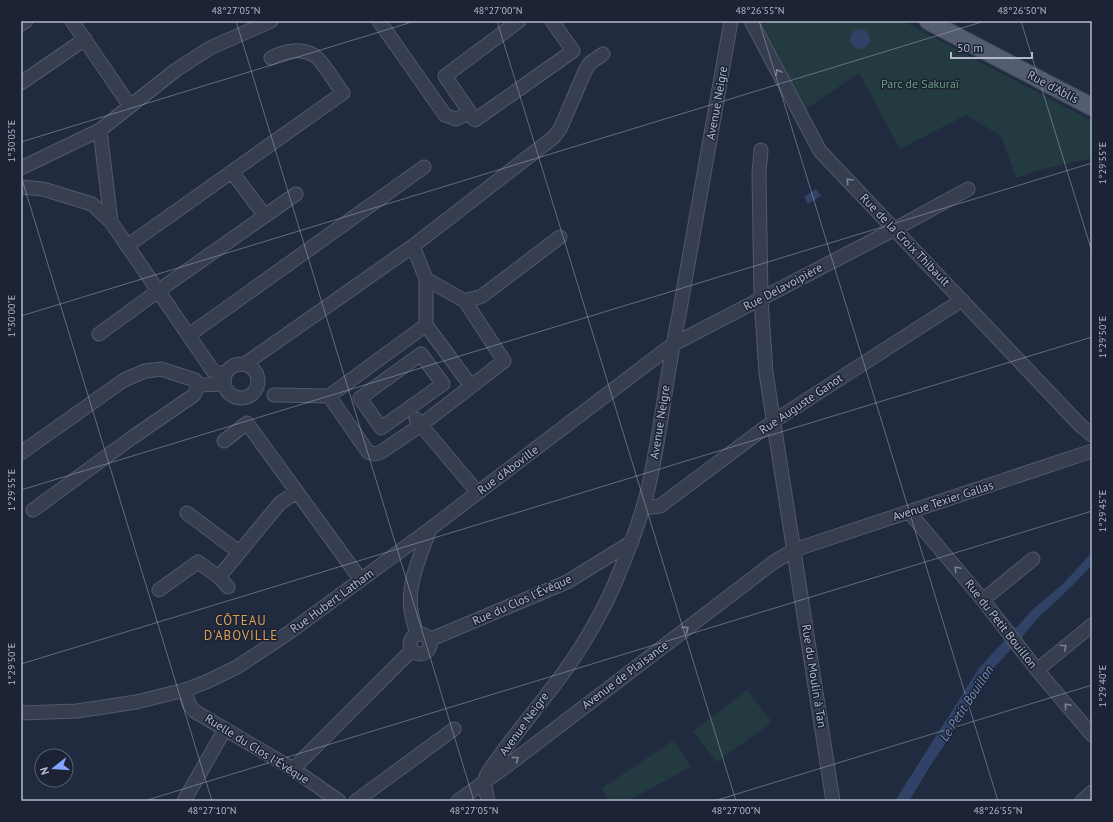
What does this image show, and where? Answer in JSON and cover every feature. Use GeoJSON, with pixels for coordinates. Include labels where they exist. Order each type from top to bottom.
{"type":"FeatureCollection","features":[{"type":"Feature","properties":{"kind":"main road","name":"Rue d'Ablis"},"geometry":{"type":"LineString","coordinates":[[928,21],[1092,107]]}},
{"type":"Feature","properties":{"kind":"main road","name":"Rue d'Ablis"},"geometry":{"type":"LineString","coordinates":[[952,21],[1092,94]]}},
{"type":"Feature","properties":{"kind":"street"},"geometry":{"type":"LineString","coordinates":[[21,24],[26,21]]}},
{"type":"Feature","properties":{"kind":"street"},"geometry":{"type":"LineString","coordinates":[[72,21],[130,106]]}},
{"type":"Feature","properties":{"kind":"street"},"geometry":{"type":"LineString","coordinates":[[21,168],[100,130],[176,70],[210,48],[271,21]]}},
{"type":"Feature","properties":{"kind":"street"},"geometry":{"type":"LineString","coordinates":[[379,21],[445,115],[456,119],[469,113]]}},
{"type":"Feature","properties":{"kind":"street"},"geometry":{"type":"LineString","coordinates":[[519,21],[445,76],[475,120],[573,51],[552,21]]}},
{"type":"Feature","properties":{"kind":"street","name":"Avenue Neigre"},"geometry":{"type":"LineString","coordinates":[[484,782],[490,770],[573,658],[590,630],[614,584],[632,542],[650,480],[672,345],[679,315],[731,21]]}},
{"type":"Feature","properties":{"kind":"street","name":"Rue de la Croix Thibault"},"geometry":{"type":"LineString","coordinates":[[752,21],[820,151],[1080,425],[1092,435]]}},
{"type":"Feature","properties":{"kind":"street"},"geometry":{"type":"LineString","coordinates":[[21,83],[85,39]]}},
{"type":"Feature","properties":{"kind":"street"},"geometry":{"type":"LineString","coordinates":[[127,246],[343,93],[316,57],[305,51],[292,51],[271,58]]}},
{"type":"Feature","properties":{"kind":"street"},"geometry":{"type":"LineString","coordinates":[[245,364],[250,366],[257,376],[257,387],[254,392],[245,398],[239,398],[229,394],[226,390],[225,379],[234,365],[245,364],[413,246],[554,137],[562,127],[585,71],[590,63],[602,54]]}},
{"type":"Feature","properties":{"kind":"street"},"geometry":{"type":"LineString","coordinates":[[100,130],[111,222]]}},
{"type":"Feature","properties":{"kind":"street","name":"Rue du Moulin à Tan"},"geometry":{"type":"LineString","coordinates":[[760,150],[761,299],[766,373],[833,801]]}},
{"type":"Feature","properties":{"kind":"street"},"geometry":{"type":"LineString","coordinates":[[189,335],[424,167]]}},
{"type":"Feature","properties":{"kind":"street"},"geometry":{"type":"LineString","coordinates":[[232,172],[265,216]]}},
{"type":"Feature","properties":{"kind":"street"},"geometry":{"type":"LineString","coordinates":[[21,188],[43,189],[92,204],[111,222],[213,370],[225,379]]}},
{"type":"Feature","properties":{"kind":"street","name":"Rue Delavoipière"},"geometry":{"type":"LineString","coordinates":[[672,345],[895,229],[968,189]]}},
{"type":"Feature","properties":{"kind":"street"},"geometry":{"type":"LineString","coordinates":[[99,334],[158,290],[296,194]]}},
{"type":"Feature","properties":{"kind":"street"},"geometry":{"type":"LineString","coordinates":[[465,301],[482,296],[560,237]]}},
{"type":"Feature","properties":{"kind":"street"},"geometry":{"type":"LineString","coordinates":[[413,246],[426,279],[426,325],[471,386]]}},
{"type":"Feature","properties":{"kind":"street"},"geometry":{"type":"LineString","coordinates":[[329,396],[368,452],[375,454],[381,452],[421,425],[504,361],[465,301],[426,279]]}},
{"type":"Feature","properties":{"kind":"street","name":"Rue Auguste Ganot"},"geometry":{"type":"LineString","coordinates":[[643,508],[660,506],[774,421],[962,300]]}},
{"type":"Feature","properties":{"kind":"street"},"geometry":{"type":"LineString","coordinates":[[274,395],[329,396],[426,325]]}},
{"type":"Feature","properties":{"kind":"street","name":"Rue d'Aboville"},"geometry":{"type":"LineString","coordinates":[[430,529],[672,345]]}},
{"type":"Feature","properties":{"kind":"street"},"geometry":{"type":"LineString","coordinates":[[421,354],[443,384],[408,409],[381,428],[360,398],[421,354]]}},
{"type":"Feature","properties":{"kind":"street"},"geometry":{"type":"LineString","coordinates":[[21,453],[124,380],[145,371],[160,369],[195,380],[199,385]]}},
{"type":"Feature","properties":{"kind":"street"},"geometry":{"type":"LineString","coordinates":[[33,510],[194,394],[199,385],[225,379]]}},
{"type":"Feature","properties":{"kind":"street"},"geometry":{"type":"LineString","coordinates":[[408,409],[478,493]]}},
{"type":"Feature","properties":{"kind":"street"},"geometry":{"type":"LineString","coordinates":[[224,440],[247,423],[361,580]]}},
{"type":"Feature","properties":{"kind":"street","name":"Avenue Texier Gallas"},"geometry":{"type":"LineString","coordinates":[[794,550],[1092,451]]}},
{"type":"Feature","properties":{"kind":"street"},"geometry":{"type":"LineString","coordinates":[[219,577],[280,503],[297,492]]}},
{"type":"Feature","properties":{"kind":"street"},"geometry":{"type":"LineString","coordinates":[[187,512],[239,552]]}},
{"type":"Feature","properties":{"kind":"street","name":"Rue du Petit Bouillon"},"geometry":{"type":"LineString","coordinates":[[909,512],[983,600],[1037,670],[1092,735]]}},
{"type":"Feature","properties":{"kind":"street"},"geometry":{"type":"LineString","coordinates":[[417,635],[411,610],[410,592],[416,568],[430,529]]}},
{"type":"Feature","properties":{"kind":"street","name":"Rue Hubert Latham"},"geometry":{"type":"LineString","coordinates":[[21,713],[77,711],[136,702],[185,690],[206,682],[237,667],[287,634],[430,529]]}},
{"type":"Feature","properties":{"kind":"street","name":"Rue du Clos l'Évêque"},"geometry":{"type":"LineString","coordinates":[[429,640],[567,582],[632,542]]}},
{"type":"Feature","properties":{"kind":"street","name":"Avenue de Plaisance"},"geometry":{"type":"LineString","coordinates":[[458,801],[774,562],[794,550]]}},
{"type":"Feature","properties":{"kind":"street"},"geometry":{"type":"LineString","coordinates":[[983,600],[1033,559]]}},
{"type":"Feature","properties":{"kind":"street"},"geometry":{"type":"LineString","coordinates":[[159,590],[198,562],[219,577],[228,587]]}},
{"type":"Feature","properties":{"kind":"street"},"geometry":{"type":"LineString","coordinates":[[1037,670],[1092,625]]}},
{"type":"Feature","properties":{"kind":"street"},"geometry":{"type":"LineString","coordinates":[[417,635],[425,635],[429,640],[429,648],[425,653],[420,654],[412,650],[410,641],[412,638],[417,635]]}},
{"type":"Feature","properties":{"kind":"street"},"geometry":{"type":"LineString","coordinates":[[292,769],[412,650]]}},
{"type":"Feature","properties":{"kind":"street","name":"Ruelle du Clos l'Évêque"},"geometry":{"type":"LineString","coordinates":[[185,690],[189,704],[194,711],[292,769],[339,801]]}},
{"type":"Feature","properties":{"kind":"street"},"geometry":{"type":"LineString","coordinates":[[184,801],[226,729]]}},
{"type":"Feature","properties":{"kind":"street"},"geometry":{"type":"LineString","coordinates":[[356,801],[454,729]]}},
{"type":"Feature","properties":{"kind":"street"},"geometry":{"type":"LineString","coordinates":[[484,782],[487,800]]}},
{"type":"Feature","properties":{"kind":"street"},"geometry":{"type":"LineString","coordinates":[[1082,801],[1092,792]]}},
{"type":"Feature","properties":{"kind":"green space","name":"Parc de Sakuraï"},"geometry":{"type":"Polygon","coordinates":[[[903,21],[1092,121],[1092,158],[1039,170],[1016,178],[1001,136],[966,115],[900,149],[859,73],[806,109],[758,22],[903,21]]]}},
{"type":"Feature","properties":{"kind":"green space"},"geometry":{"type":"Polygon","coordinates":[[[747,690],[772,722],[717,762],[693,731],[747,690]]]}},
{"type":"Feature","properties":{"kind":"green space"},"geometry":{"type":"Polygon","coordinates":[[[674,740],[691,767],[627,801],[608,801],[602,788],[674,740]]]}},
{"type":"Feature","properties":{"kind":"water"},"geometry":{"type":"Polygon","coordinates":[[[860,29],[867,32],[870,39],[867,46],[860,49],[853,46],[850,39],[853,32],[860,29]]]}},
{"type":"Feature","properties":{"kind":"water"},"geometry":{"type":"Polygon","coordinates":[[[816,189],[821,196],[808,204],[804,197],[816,189]]]}},
{"type":"Feature","properties":{"kind":"water"},"geometry":{"type":"Polygon","coordinates":[[[1092,552],[1092,565],[1039,617],[1021,638],[1013,629],[1014,627],[1016,628],[1032,610],[1064,583],[1092,552]]]}},
{"type":"Feature","properties":{"kind":"water","name":"Le Petit Bouillon"},"geometry":{"type":"Polygon","coordinates":[[[1005,637],[1012,648],[993,669],[975,693],[909,801],[895,801],[979,668],[1005,640],[1005,637]]]}},
{"type":"Feature","properties":{"kind":"district","name":"CÔTEAU D'ABOVILLE"},"geometry":{"type":"Point","coordinates":[241,628]}}]}
